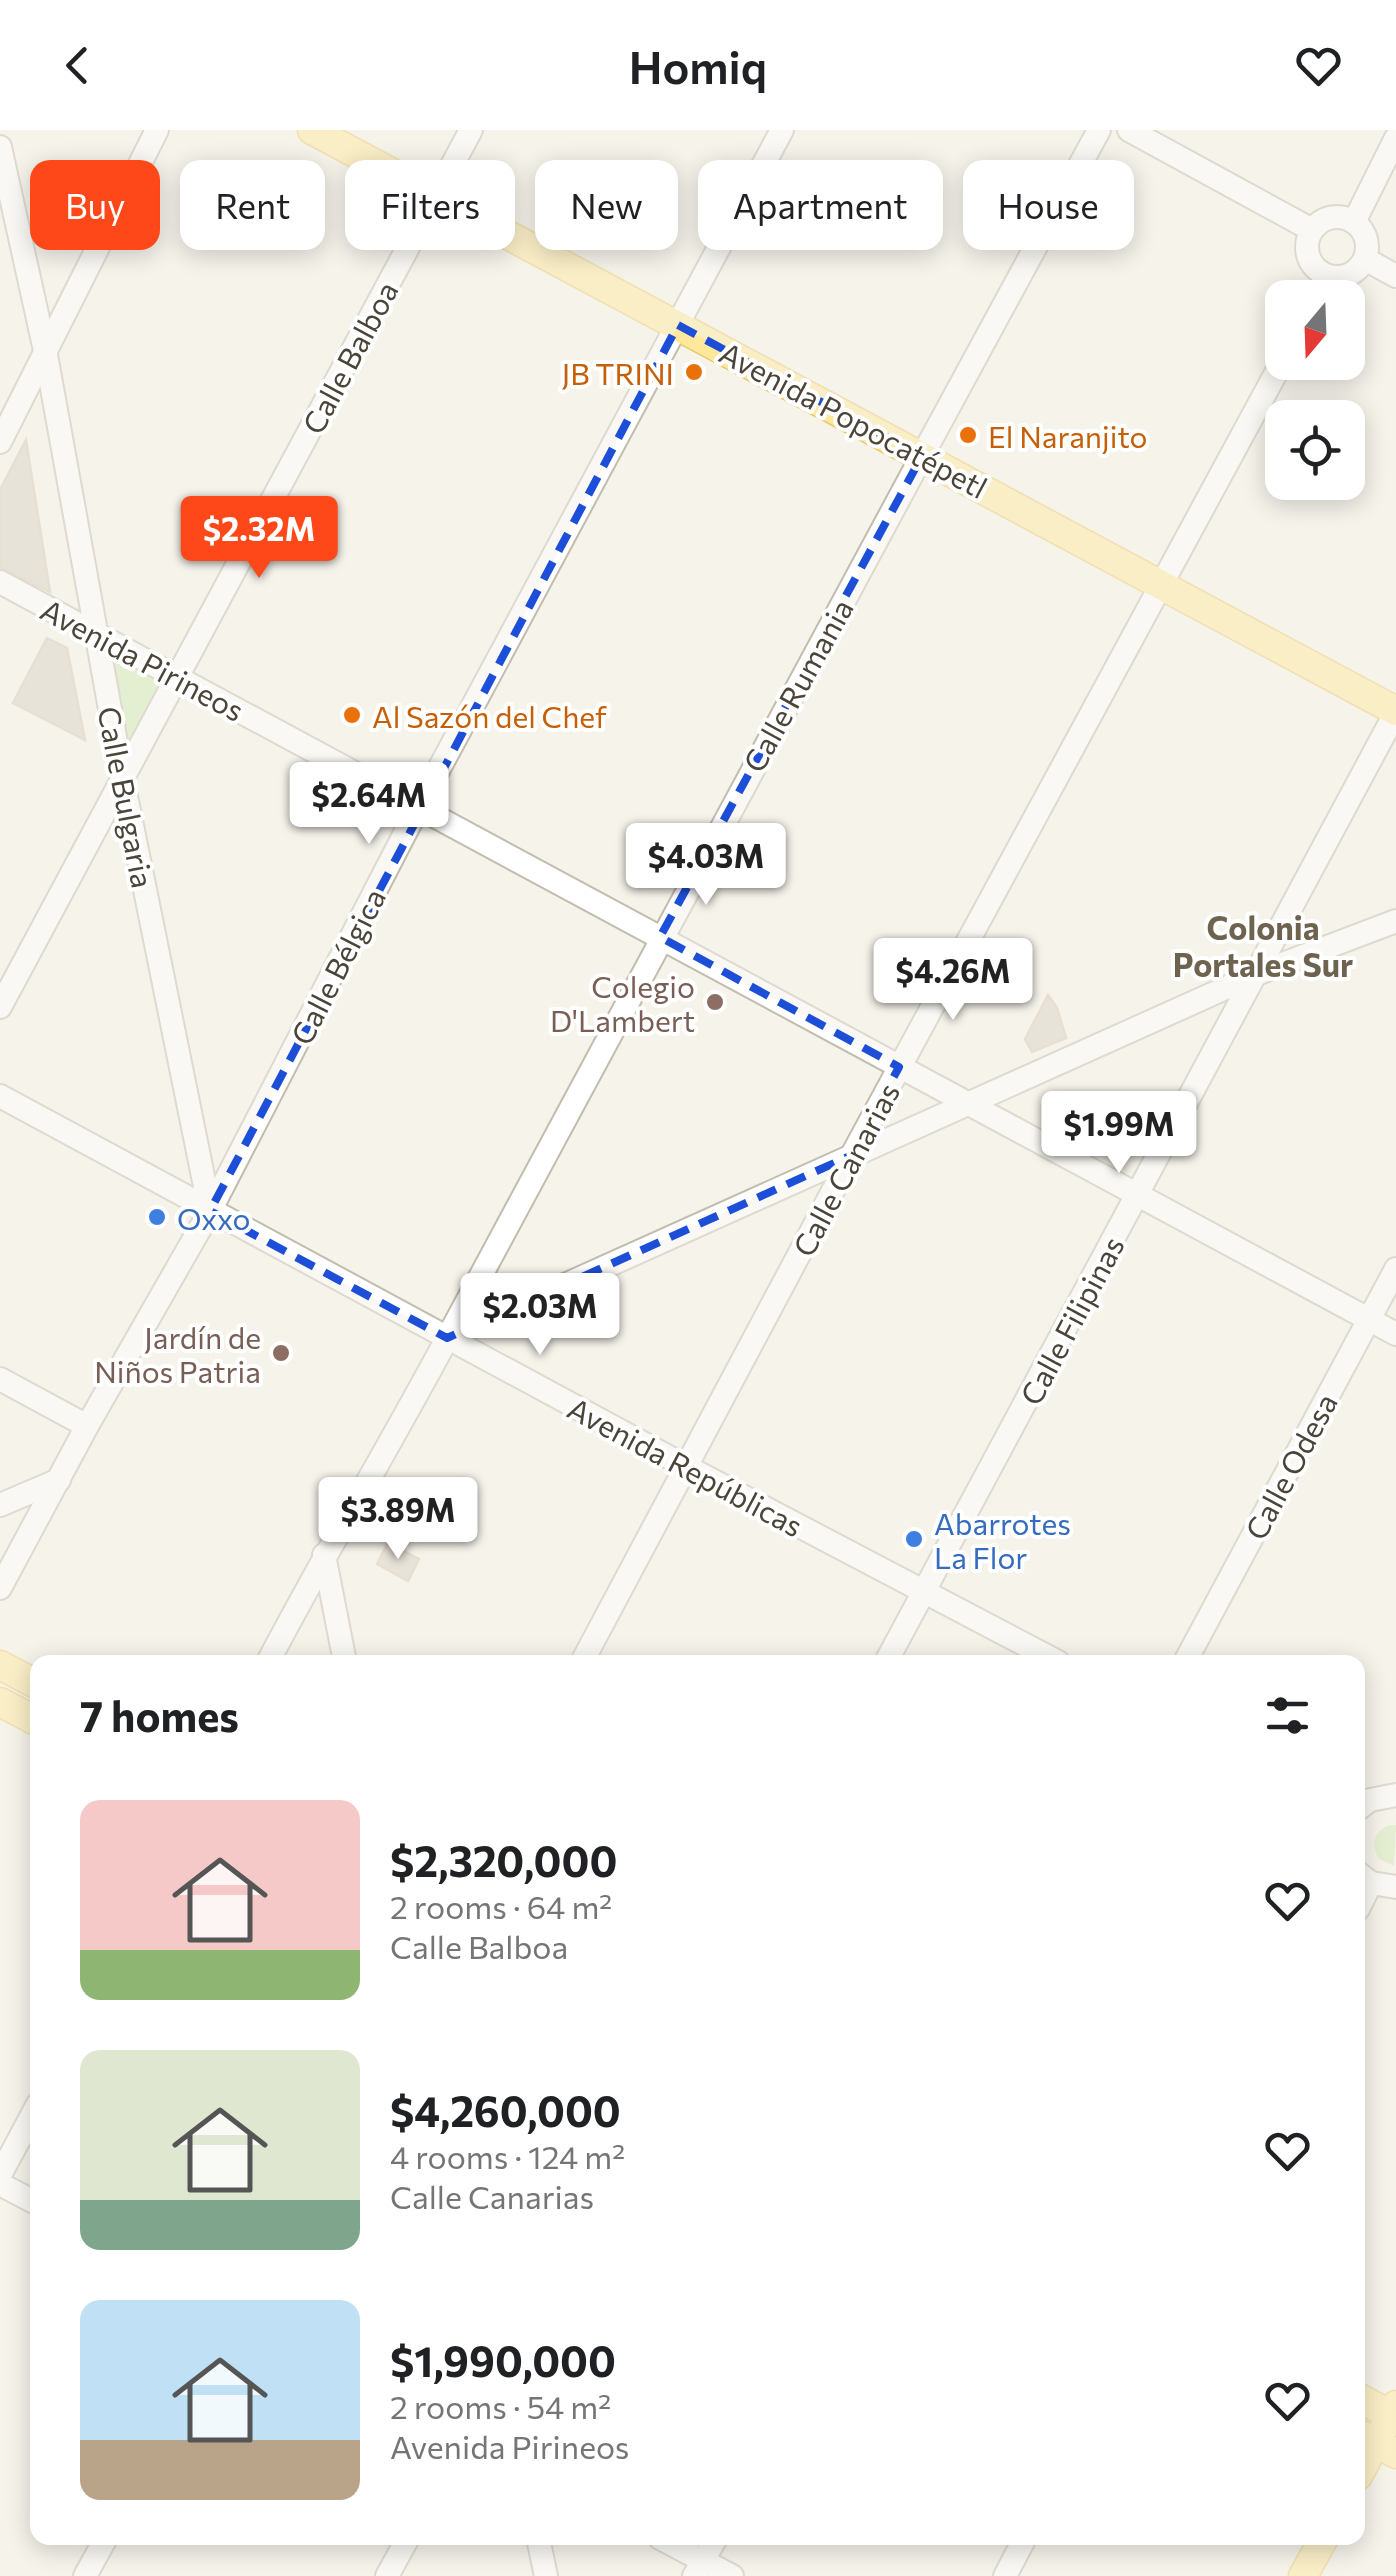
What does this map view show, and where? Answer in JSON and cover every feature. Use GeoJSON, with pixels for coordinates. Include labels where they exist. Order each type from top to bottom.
{"type":"FeatureCollection","features":[{"type":"Feature","properties":{"kind":"main road","name":"Avenida Popocatépetl"},"geometry":{"type":"LineString","coordinates":[[312,130],[369,160]]}},
{"type":"Feature","properties":{"kind":"main road","name":"Avenida Popocatépetl"},"geometry":{"type":"LineString","coordinates":[[515,237],[1396,711]]}},
{"type":"Feature","properties":{"kind":"main road"},"geometry":{"type":"LineString","coordinates":[[0,1665],[30,1681]]}},
{"type":"Feature","properties":{"kind":"main road"},"geometry":{"type":"LineString","coordinates":[[0,1702],[30,1718]]}},
{"type":"Feature","properties":{"kind":"main road"},"geometry":{"type":"LineString","coordinates":[[1365,2400],[1394,2412],[1376,2443]]}},
{"type":"Feature","properties":{"kind":"main road"},"geometry":{"type":"LineString","coordinates":[[1303,2576],[1320,2545]]}},
{"type":"Feature","properties":{"kind":"street"},"geometry":{"type":"LineString","coordinates":[[0,442],[157,130]]}},
{"type":"Feature","properties":{"kind":"street","name":"Calle Balboa"},"geometry":{"type":"LineString","coordinates":[[455,160],[471,130]]}},
{"type":"Feature","properties":{"kind":"street","name":"Calle Bélgica"},"geometry":{"type":"LineString","coordinates":[[0,1588],[210,1211],[418,808],[782,130]]}},
{"type":"Feature","properties":{"kind":"street","name":"Calle Rumania"},"geometry":{"type":"LineString","coordinates":[[272,1655],[448,1338],[660,938],[1099,130]]}},
{"type":"Feature","properties":{"kind":"street"},"geometry":{"type":"LineString","coordinates":[[1130,130],[1312,230]]}},
{"type":"Feature","properties":{"kind":"street"},"geometry":{"type":"LineString","coordinates":[[1354,222],[1396,138]]}},
{"type":"Feature","properties":{"kind":"street","name":"Calle Bulgaria"},"geometry":{"type":"LineString","coordinates":[[0,146],[46,355],[123,780],[210,1211]]}},
{"type":"Feature","properties":{"kind":"street"},"geometry":{"type":"LineString","coordinates":[[1320,280],[1308,257],[1308,238],[1312,230],[1332,218],[1354,222],[1365,234],[1366,259],[1339,280]]}},
{"type":"Feature","properties":{"kind":"street","name":"Calle Balboa"},"geometry":{"type":"LineString","coordinates":[[0,1007],[407,250]]}},
{"type":"Feature","properties":{"kind":"street"},"geometry":{"type":"LineString","coordinates":[[1366,259],[1396,276]]}},
{"type":"Feature","properties":{"kind":"street","name":"Calle Canarias"},"geometry":{"type":"LineString","coordinates":[[586,1655],[852,1154],[1272,380]]}},
{"type":"Feature","properties":{"kind":"street","name":"Avenida Pirineos"},"geometry":{"type":"LineString","coordinates":[[0,582],[1396,1334]]}},
{"type":"Feature","properties":{"kind":"street","name":"Calle Filipinas"},"geometry":{"type":"LineString","coordinates":[[890,1655],[1396,711]]}},
{"type":"Feature","properties":{"kind":"street"},"geometry":{"type":"LineString","coordinates":[[448,1338],[1259,972],[1396,921]]}},
{"type":"Feature","properties":{"kind":"street","name":"Avenida Repúblicas"},"geometry":{"type":"LineString","coordinates":[[0,1096],[1045,1655]]}},
{"type":"Feature","properties":{"kind":"street","name":"Calle Odesa"},"geometry":{"type":"LineString","coordinates":[[1189,1655],[1396,1269]]}},
{"type":"Feature","properties":{"kind":"street"},"geometry":{"type":"LineString","coordinates":[[0,1379],[88,1426]]}},
{"type":"Feature","properties":{"kind":"street"},"geometry":{"type":"LineString","coordinates":[[0,1505],[59,1480]]}},
{"type":"Feature","properties":{"kind":"street"},"geometry":{"type":"LineString","coordinates":[[324,1555],[344,1655]]}},
{"type":"Feature","properties":{"kind":"street"},"geometry":{"type":"LineString","coordinates":[[1365,1804],[1396,1794]]}},
{"type":"Feature","properties":{"kind":"street"},"geometry":{"type":"LineString","coordinates":[[1365,1878],[1396,1887]]}},
{"type":"Feature","properties":{"kind":"street"},"geometry":{"type":"LineString","coordinates":[[0,2175],[30,2119]]}},
{"type":"Feature","properties":{"kind":"street"},"geometry":{"type":"LineString","coordinates":[[0,2184],[30,2200]]}},
{"type":"Feature","properties":{"kind":"street"},"geometry":{"type":"LineString","coordinates":[[85,2576],[102,2545]]}},
{"type":"Feature","properties":{"kind":"street"},"geometry":{"type":"LineString","coordinates":[[387,2576],[404,2545]]}},
{"type":"Feature","properties":{"kind":"street"},"geometry":{"type":"LineString","coordinates":[[539,2545],[546,2576]]}},
{"type":"Feature","properties":{"kind":"street"},"geometry":{"type":"LineString","coordinates":[[669,2545],[699,2568],[732,2576]]}},
{"type":"Feature","properties":{"kind":"street"},"geometry":{"type":"LineString","coordinates":[[699,2568],[712,2545]]}},
{"type":"Feature","properties":{"kind":"street"},"geometry":{"type":"LineString","coordinates":[[1005,2576],[1022,2545]]}},
{"type":"Feature","properties":{"kind":"highlighted area"},"geometry":{"type":"Polygon","coordinates":[[[678,325],[922,456],[660,937],[899,1067],[852,1155],[447,1338],[210,1211],[678,325]]]}},
{"type":"Feature","properties":{"kind":"green space"},"geometry":{"type":"Polygon","coordinates":[[[97,634],[176,680],[123,780],[97,634]]]}},
{"type":"Feature","properties":{"kind":"green space"},"geometry":{"type":"Polygon","coordinates":[[[1389,1825],[1396,1825],[1394,1866],[1379,1859],[1374,1843],[1389,1825]]]}},
{"type":"Feature","properties":{"kind":"building"},"geometry":{"type":"Polygon","coordinates":[[[26,440],[50,592],[0,567],[0,490],[26,440]]]}},
{"type":"Feature","properties":{"kind":"building"},"geometry":{"type":"Polygon","coordinates":[[[47,638],[67,648],[85,740],[13,703],[47,638]]]}},
{"type":"Feature","properties":{"kind":"building"},"geometry":{"type":"Polygon","coordinates":[[[1048,995],[1057,1008],[1066,1038],[1032,1052],[1025,1039],[1048,995]]]}},
{"type":"Feature","properties":{"kind":"building"},"geometry":{"type":"Polygon","coordinates":[[[388,1543],[419,1559],[408,1581],[377,1564],[388,1543]]]}},
{"type":"Feature","properties":{"kind":"place","name":"JB TRINI"},"geometry":{"type":"Point","coordinates":[694,372]}},
{"type":"Feature","properties":{"kind":"place","name":"El Naranjito"},"geometry":{"type":"Point","coordinates":[968,435]}},
{"type":"Feature","properties":{"kind":"place","name":"Al Sazón del Chef"},"geometry":{"type":"Point","coordinates":[352,715]}},
{"type":"Feature","properties":{"kind":"place","name":"Colegio D'Lambert"},"geometry":{"type":"Point","coordinates":[715,1002]}},
{"type":"Feature","properties":{"kind":"place","name":"Oxxo"},"geometry":{"type":"Point","coordinates":[157,1217]}},
{"type":"Feature","properties":{"kind":"place","name":"Jardín de Niños Patria"},"geometry":{"type":"Point","coordinates":[281,1353]}},
{"type":"Feature","properties":{"kind":"place","name":"Abarrotes La Flor"},"geometry":{"type":"Point","coordinates":[914,1539]}},
{"type":"Feature","properties":{"kind":"district","name":"Colonia Portales Sur"},"geometry":{"type":"Point","coordinates":[1263,946]}}]}
